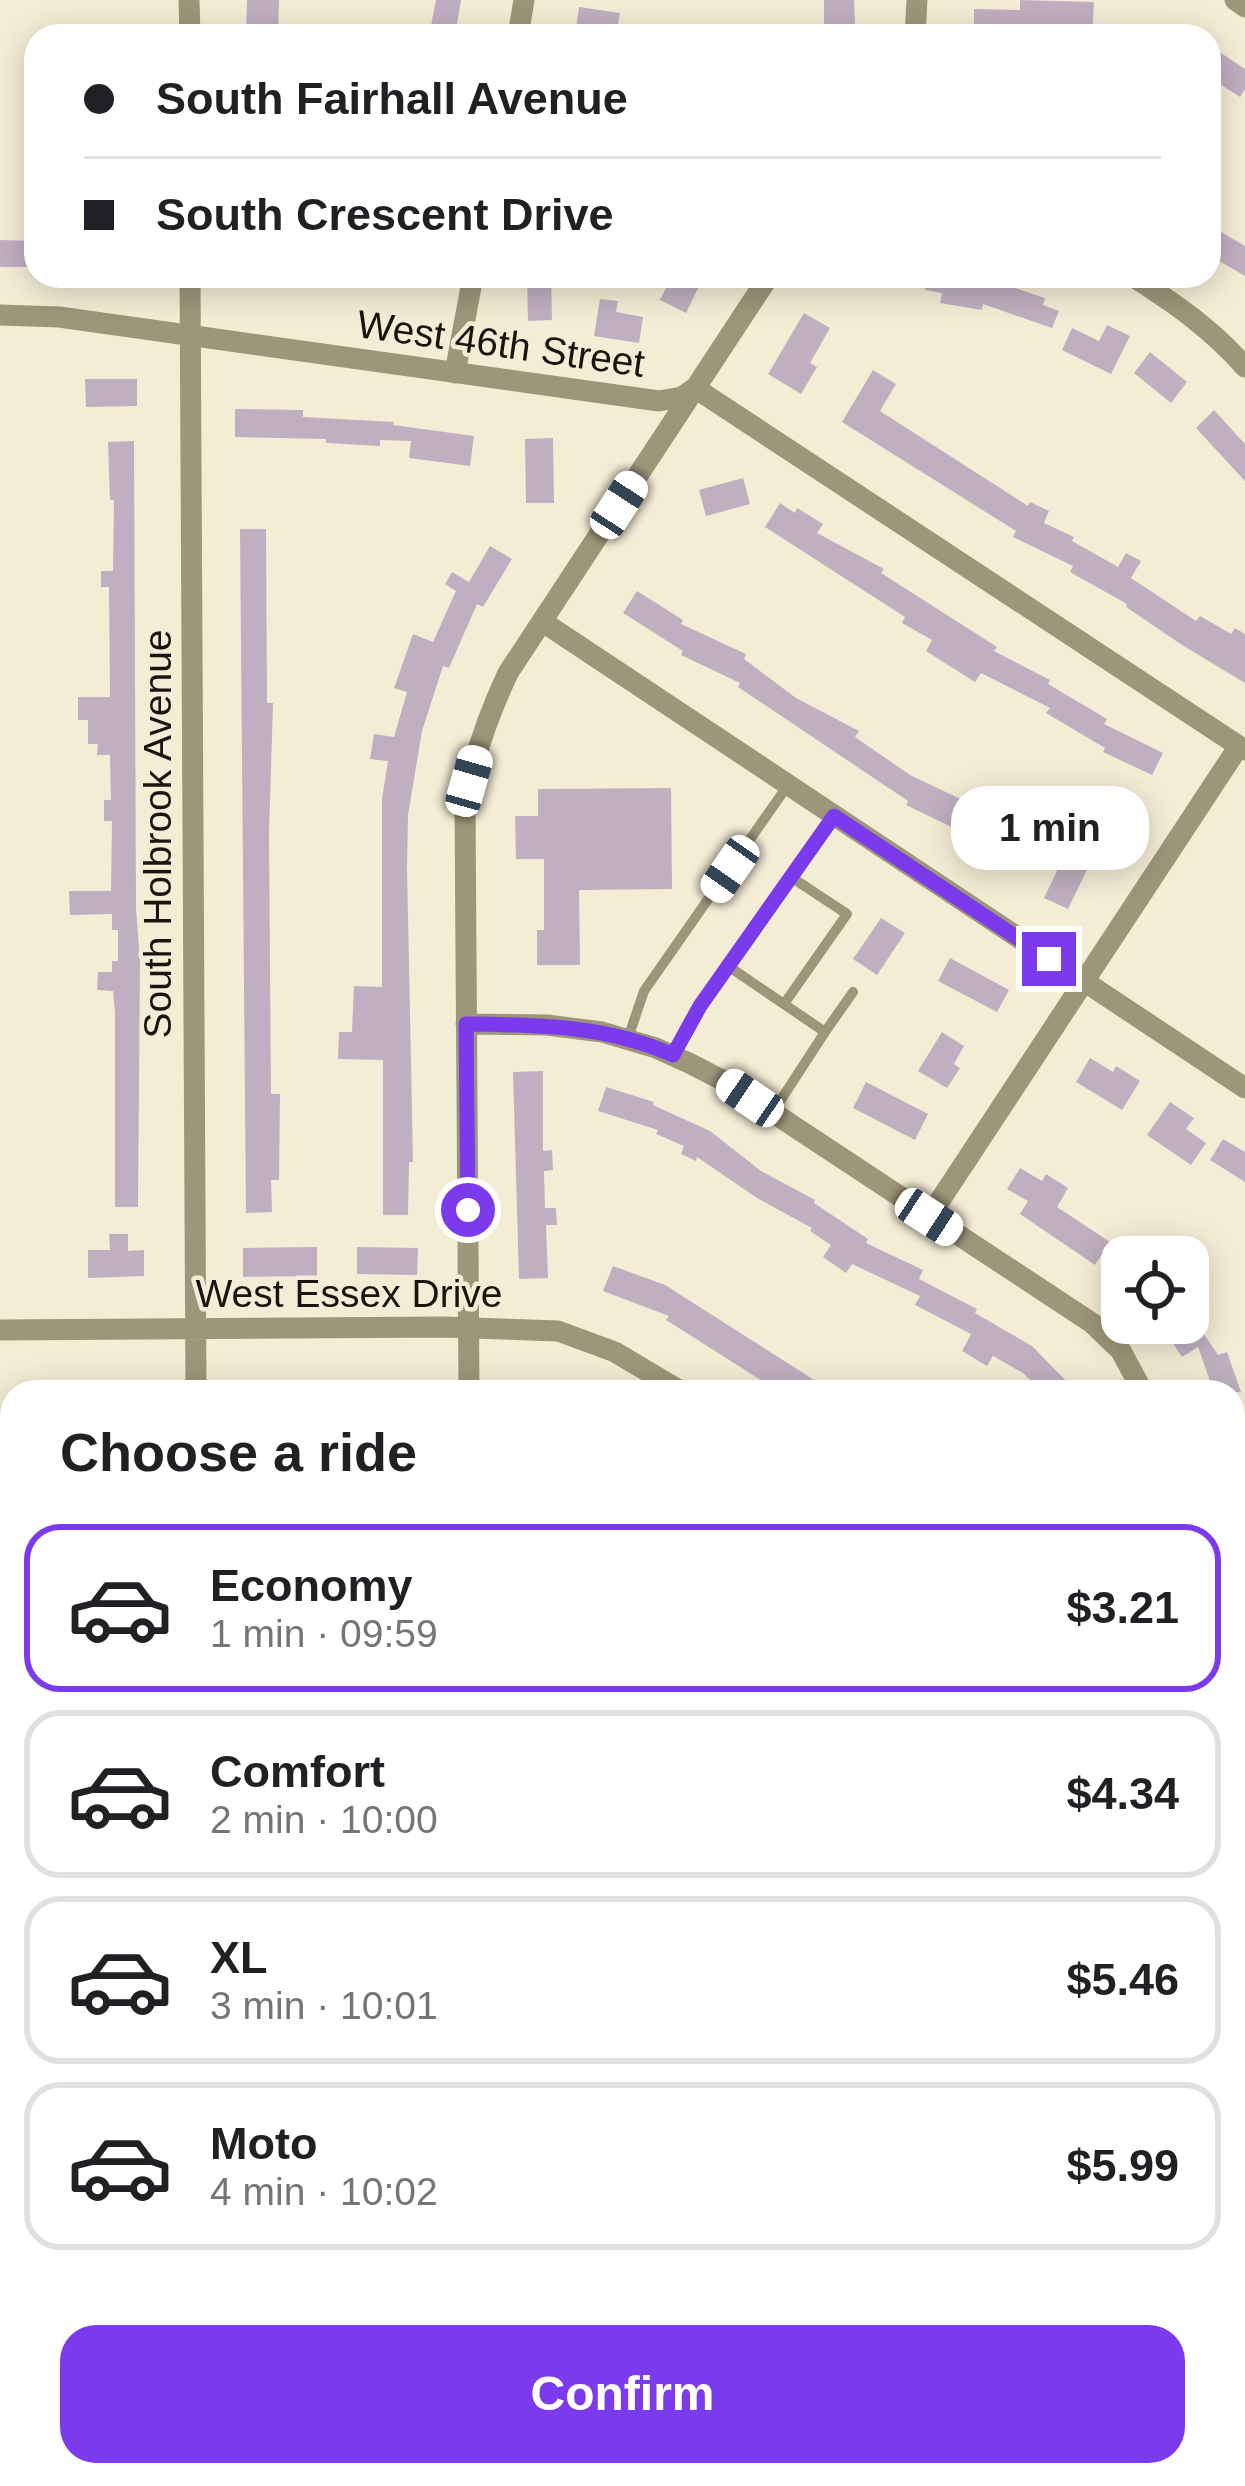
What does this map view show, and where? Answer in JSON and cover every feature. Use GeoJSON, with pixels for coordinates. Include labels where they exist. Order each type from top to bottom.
{"type":"FeatureCollection","features":[{"type":"Feature","properties":{"kind":"street"},"geometry":{"type":"LineString","coordinates":[[1235,0],[1245,7]]}},
{"type":"Feature","properties":{"kind":"street","name":"South Holbrook Avenue"},"geometry":{"type":"LineString","coordinates":[[190,288],[196,1380]]}},
{"type":"Feature","properties":{"kind":"street"},"geometry":{"type":"LineString","coordinates":[[454,373],[471,288]]}},
{"type":"Feature","properties":{"kind":"street"},"geometry":{"type":"LineString","coordinates":[[470,1380],[465,806],[469,781],[487,718],[508,673],[761,288]]}},
{"type":"Feature","properties":{"kind":"street"},"geometry":{"type":"LineString","coordinates":[[1151,288],[1223,342],[1245,367]]}},
{"type":"Feature","properties":{"kind":"street","name":"West 46th Street"},"geometry":{"type":"LineString","coordinates":[[0,315],[59,317],[659,401],[682,397],[695,388],[1242,747]]}},
{"type":"Feature","properties":{"kind":"street"},"geometry":{"type":"LineString","coordinates":[[543,622],[1245,1088]]}},
{"type":"Feature","properties":{"kind":"street"},"geometry":{"type":"LineString","coordinates":[[929,1217],[1242,747]]}},
{"type":"Feature","properties":{"kind":"street"},"geometry":{"type":"LineString","coordinates":[[466,1024],[573,1027],[628,1038],[728,1083],[1092,1323],[1121,1352],[1136,1380]]}},
{"type":"Feature","properties":{"kind":"street","name":"West Essex Drive"},"geometry":{"type":"LineString","coordinates":[[0,1330],[558,1330],[615,1352],[662,1380]]}},
{"type":"Feature","properties":{"kind":"lane"},"geometry":{"type":"LineString","coordinates":[[628,1038],[644,991],[788,785]]}},
{"type":"Feature","properties":{"kind":"lane"},"geometry":{"type":"LineString","coordinates":[[673,1055],[700,1006],[834,816]]}},
{"type":"Feature","properties":{"kind":"lane"},"geometry":{"type":"LineString","coordinates":[[784,1004],[847,914],[791,877]]}},
{"type":"Feature","properties":{"kind":"lane"},"geometry":{"type":"LineString","coordinates":[[728,966],[825,1032]]}},
{"type":"Feature","properties":{"kind":"lane"},"geometry":{"type":"LineString","coordinates":[[772,1113],[853,992]]}},
{"type":"Feature","properties":{"kind":"building"},"geometry":{"type":"Polygon","coordinates":[[[247,0],[279,0],[278,24],[246,24],[247,0]]]}},
{"type":"Feature","properties":{"kind":"building"},"geometry":{"type":"Polygon","coordinates":[[[436,0],[461,0],[457,24],[431,24],[436,0]]]}},
{"type":"Feature","properties":{"kind":"building"},"geometry":{"type":"Polygon","coordinates":[[[824,0],[854,0],[855,24],[824,24],[824,0]]]}},
{"type":"Feature","properties":{"kind":"building"},"geometry":{"type":"Polygon","coordinates":[[[1020,0],[1094,2],[1093,24],[974,24],[974,9],[1020,10],[1020,0]]]}},
{"type":"Feature","properties":{"kind":"building"},"geometry":{"type":"Polygon","coordinates":[[[579,7],[620,13],[618,24],[577,24],[579,7]]]}},
{"type":"Feature","properties":{"kind":"building"},"geometry":{"type":"Polygon","coordinates":[[[1221,53],[1245,69],[1240,97],[1221,85],[1221,53]]]}},
{"type":"Feature","properties":{"kind":"building"},"geometry":{"type":"Polygon","coordinates":[[[1221,232],[1245,246],[1245,276],[1221,262],[1221,232]]]}},
{"type":"Feature","properties":{"kind":"building"},"geometry":{"type":"Polygon","coordinates":[[[0,240],[24,241],[24,267],[0,267],[0,240]]]}},
{"type":"Feature","properties":{"kind":"building"},"geometry":{"type":"Polygon","coordinates":[[[527,288],[551,288],[552,320],[528,321],[527,288]]]}},
{"type":"Feature","properties":{"kind":"building"},"geometry":{"type":"Polygon","coordinates":[[[666,288],[698,288],[686,313],[660,300],[666,288]]]}},
{"type":"Feature","properties":{"kind":"building"},"geometry":{"type":"Polygon","coordinates":[[[1015,288],[1045,298],[1043,305],[1059,311],[1052,328],[983,304],[982,310],[940,303],[942,293],[925,290],[1015,288]]]}},
{"type":"Feature","properties":{"kind":"building"},"geometry":{"type":"Polygon","coordinates":[[[600,299],[618,301],[616,312],[643,317],[639,343],[594,336],[600,299]]]}},
{"type":"Feature","properties":{"kind":"building"},"geometry":{"type":"Polygon","coordinates":[[[804,313],[830,328],[810,363],[817,367],[801,394],[768,374],[804,313]]]}},
{"type":"Feature","properties":{"kind":"building"},"geometry":{"type":"Polygon","coordinates":[[[1107,325],[1130,336],[1111,374],[1062,350],[1072,328],[1099,341],[1107,325]]]}},
{"type":"Feature","properties":{"kind":"building"},"geometry":{"type":"Polygon","coordinates":[[[1150,352],[1187,382],[1171,403],[1134,373],[1150,352]]]}},
{"type":"Feature","properties":{"kind":"building"},"geometry":{"type":"Polygon","coordinates":[[[873,370],[896,384],[880,411],[1028,506],[1030,502],[1049,511],[1044,523],[1074,537],[1072,541],[1118,567],[1126,553],[1141,561],[1131,578],[1196,621],[1200,616],[1231,634],[1235,628],[1245,634],[1245,683],[1070,572],[1073,566],[1013,537],[1016,531],[842,422],[873,370]]]}},
{"type":"Feature","properties":{"kind":"building"},"geometry":{"type":"Polygon","coordinates":[[[85,379],[137,379],[137,406],[86,407],[85,379]]]}},
{"type":"Feature","properties":{"kind":"building"},"geometry":{"type":"Polygon","coordinates":[[[235,409],[303,410],[303,417],[394,422],[474,436],[470,466],[409,458],[411,441],[380,440],[380,446],[326,443],[326,439],[235,437],[235,409]]]}},
{"type":"Feature","properties":{"kind":"building"},"geometry":{"type":"Polygon","coordinates":[[[1214,410],[1245,444],[1245,481],[1196,428],[1214,410]]]}},
{"type":"Feature","properties":{"kind":"building"},"geometry":{"type":"Polygon","coordinates":[[[553,438],[554,503],[526,503],[525,439],[553,438]]]}},
{"type":"Feature","properties":{"kind":"building"},"geometry":{"type":"Polygon","coordinates":[[[134,441],[138,1207],[115,1207],[115,1013],[113,991],[97,990],[98,972],[112,972],[112,961],[118,961],[118,930],[112,930],[112,914],[70,915],[69,891],[111,891],[112,821],[104,821],[104,800],[111,800],[110,755],[97,755],[98,744],[88,744],[88,720],[78,720],[78,697],[110,697],[109,587],[101,587],[101,571],[113,571],[114,500],[110,500],[108,442],[134,441]]]}},
{"type":"Feature","properties":{"kind":"building"},"geometry":{"type":"Polygon","coordinates":[[[743,478],[750,504],[706,516],[699,490],[743,478]]]}},
{"type":"Feature","properties":{"kind":"building"},"geometry":{"type":"Polygon","coordinates":[[[780,503],[823,524],[817,533],[884,569],[881,573],[997,647],[994,651],[1050,680],[1048,684],[1107,719],[1104,724],[1163,753],[1152,775],[1103,752],[1105,748],[1046,713],[1050,708],[981,673],[975,682],[926,651],[932,640],[902,623],[905,617],[765,527],[780,503]]]}},
{"type":"Feature","properties":{"kind":"building"},"geometry":{"type":"Polygon","coordinates":[[[240,529],[266,529],[267,703],[273,703],[271,1094],[280,1094],[279,1180],[271,1180],[272,1212],[246,1213],[240,529]]]}},
{"type":"Feature","properties":{"kind":"building"},"geometry":{"type":"Polygon","coordinates":[[[490,546],[512,559],[483,607],[477,604],[449,668],[443,666],[422,731],[408,815],[413,1162],[409,1162],[408,1215],[383,1215],[383,1060],[338,1059],[339,1032],[352,1032],[354,986],[382,987],[382,799],[388,761],[370,759],[374,734],[394,737],[407,692],[394,688],[413,634],[433,642],[456,591],[445,584],[452,572],[469,582],[490,546]]]}},
{"type":"Feature","properties":{"kind":"building"},"geometry":{"type":"Polygon","coordinates":[[[637,591],[683,620],[681,624],[746,654],[744,659],[796,698],[859,731],[855,737],[910,775],[971,804],[968,810],[993,824],[1000,813],[1014,821],[1006,834],[1023,844],[1009,867],[963,839],[966,834],[906,805],[908,801],[738,687],[740,683],[681,655],[683,651],[623,613],[637,591]]]}},
{"type":"Feature","properties":{"kind":"building"},"geometry":{"type":"Polygon","coordinates":[[[671,788],[672,889],[579,890],[580,965],[537,965],[537,930],[544,930],[544,859],[516,859],[515,816],[538,816],[538,789],[671,788]]]}},
{"type":"Feature","properties":{"kind":"building"},"geometry":{"type":"Polygon","coordinates":[[[1072,840],[1096,851],[1068,909],[1044,898],[1072,840]]]}},
{"type":"Feature","properties":{"kind":"building"},"geometry":{"type":"Polygon","coordinates":[[[881,918],[905,933],[877,975],[853,959],[881,918]]]}},
{"type":"Feature","properties":{"kind":"building"},"geometry":{"type":"Polygon","coordinates":[[[950,958],[1009,990],[997,1012],[938,981],[950,958]]]}},
{"type":"Feature","properties":{"kind":"building"},"geometry":{"type":"Polygon","coordinates":[[[942,1032],[964,1046],[954,1064],[960,1068],[947,1088],[918,1071],[942,1032]]]}},
{"type":"Feature","properties":{"kind":"building"},"geometry":{"type":"Polygon","coordinates":[[[1090,1058],[1140,1081],[1122,1110],[1076,1082],[1090,1058]]]}},
{"type":"Feature","properties":{"kind":"building"},"geometry":{"type":"Polygon","coordinates":[[[543,1071],[543,1151],[552,1150],[553,1170],[544,1171],[545,1208],[556,1208],[557,1225],[546,1225],[548,1278],[519,1279],[513,1072],[543,1071]]]}},
{"type":"Feature","properties":{"kind":"building"},"geometry":{"type":"Polygon","coordinates":[[[866,1082],[928,1114],[915,1140],[853,1108],[866,1082]]]}},
{"type":"Feature","properties":{"kind":"building"},"geometry":{"type":"Polygon","coordinates":[[[606,1087],[654,1102],[710,1131],[761,1171],[815,1200],[868,1239],[866,1243],[923,1270],[919,1279],[977,1309],[975,1313],[1032,1346],[1065,1380],[1030,1380],[993,1356],[987,1366],[962,1351],[971,1334],[915,1305],[920,1296],[852,1264],[846,1273],[823,1257],[831,1245],[812,1228],[697,1157],[696,1161],[681,1154],[684,1146],[656,1134],[658,1130],[598,1111],[606,1087]]]}},
{"type":"Feature","properties":{"kind":"building"},"geometry":{"type":"Polygon","coordinates":[[[1170,1102],[1194,1118],[1186,1129],[1206,1143],[1191,1165],[1147,1135],[1170,1102]]]}},
{"type":"Feature","properties":{"kind":"building"},"geometry":{"type":"Polygon","coordinates":[[[1223,1139],[1245,1152],[1245,1182],[1210,1160],[1223,1139]]]}},
{"type":"Feature","properties":{"kind":"building"},"geometry":{"type":"Polygon","coordinates":[[[1020,1168],[1042,1181],[1046,1174],[1068,1188],[1057,1207],[1101,1236],[1101,1256],[1095,1265],[1020,1214],[1028,1201],[1007,1189],[1020,1168]]]}},
{"type":"Feature","properties":{"kind":"building"},"geometry":{"type":"Polygon","coordinates":[[[109,1234],[128,1234],[128,1251],[144,1250],[144,1276],[88,1278],[88,1250],[110,1250],[109,1234]]]}},
{"type":"Feature","properties":{"kind":"building"},"geometry":{"type":"Polygon","coordinates":[[[317,1247],[317,1276],[243,1277],[243,1248],[317,1247]]]}},
{"type":"Feature","properties":{"kind":"building"},"geometry":{"type":"Polygon","coordinates":[[[357,1247],[418,1248],[417,1275],[357,1274],[357,1247]]]}},
{"type":"Feature","properties":{"kind":"building"},"geometry":{"type":"Polygon","coordinates":[[[613,1266],[665,1285],[814,1380],[761,1380],[666,1320],[669,1316],[603,1291],[613,1266]]]}},
{"type":"Feature","properties":{"kind":"building"},"geometry":{"type":"Polygon","coordinates":[[[1209,1342],[1218,1355],[1227,1352],[1237,1380],[1210,1380],[1198,1347],[1182,1357],[1174,1344],[1209,1342]]]}},
{"type":"Feature","properties":{"kind":"route"},"geometry":{"type":"LineString","coordinates":[[468,1210],[466,1024],[573,1027],[628,1038],[673,1055],[700,1006],[834,816],[1049,959]]}}]}
